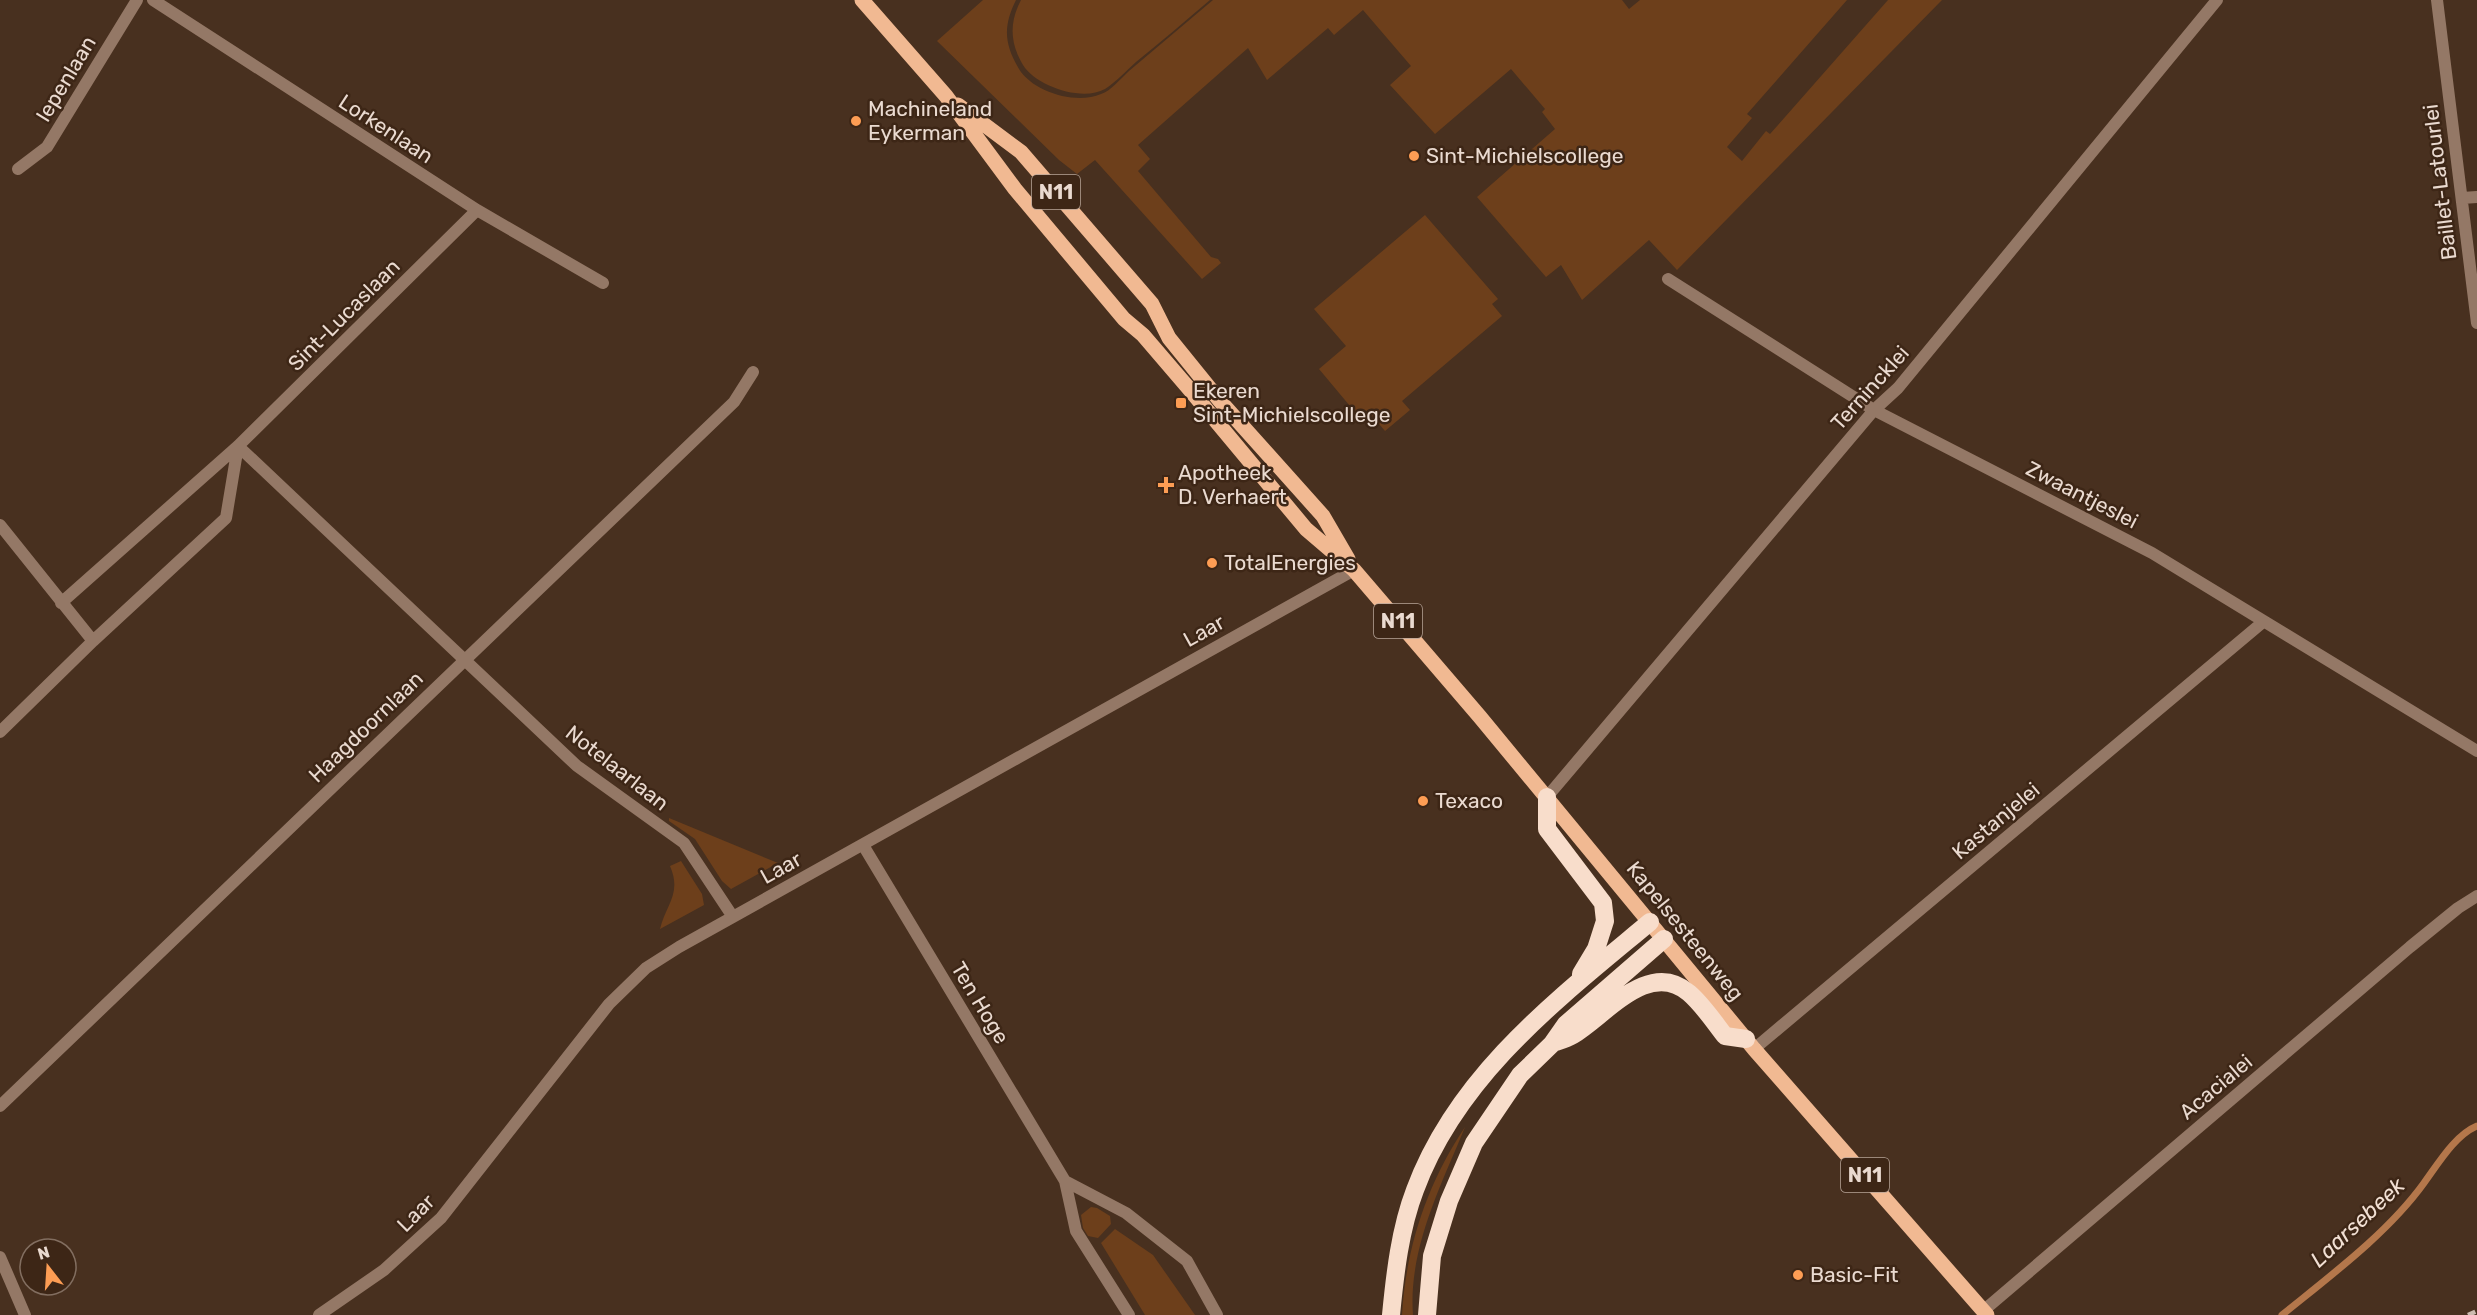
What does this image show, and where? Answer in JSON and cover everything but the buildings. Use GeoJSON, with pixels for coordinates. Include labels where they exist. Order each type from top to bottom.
{"type":"FeatureCollection","features":[{"type":"Feature","properties":{"kind":"highway"},"geometry":{"type":"LineString","coordinates":[[1547,797],[1547,829],[1603,903],[1605,921],[1596,949],[1576,983]]}},
{"type":"Feature","properties":{"kind":"highway"},"geometry":{"type":"LineString","coordinates":[[1391,1315],[1395,1273],[1414,1191],[1437,1139],[1468,1095],[1502,1054],[1576,983],[1650,922]]}},
{"type":"Feature","properties":{"kind":"highway"},"geometry":{"type":"LineString","coordinates":[[1427,1315],[1432,1256],[1449,1201],[1474,1143],[1520,1075],[1552,1044],[1566,1024],[1664,939]]}},
{"type":"Feature","properties":{"kind":"highway"},"geometry":{"type":"LineString","coordinates":[[1552,1044],[1574,1034],[1617,1000],[1640,988],[1657,983],[1674,984],[1689,993],[1725,1036],[1750,1044]]}},
{"type":"Feature","properties":{"kind":"main road","name":"Kapelsesteenweg"},"geometry":{"type":"LineString","coordinates":[[862,0],[946,96],[1015,189],[1124,318],[1143,335],[1306,529],[1354,570],[1547,797],[1750,1044],[1985,1313]]}},
{"type":"Feature","properties":{"kind":"main road","name":"Kapelsesteenweg"},"geometry":{"type":"LineString","coordinates":[[946,96],[1021,152],[1152,304],[1169,338],[1220,401],[1323,516],[1354,570]]}},
{"type":"Feature","properties":{"kind":"street","name":"Iepenlaan"},"geometry":{"type":"LineString","coordinates":[[18,169],[47,147],[137,0]]}},
{"type":"Feature","properties":{"kind":"street","name":"Lorkenlaan"},"geometry":{"type":"LineString","coordinates":[[153,0],[477,210],[603,283]]}},
{"type":"Feature","properties":{"kind":"street","name":"Ternincklei"},"geometry":{"type":"LineString","coordinates":[[1547,797],[1874,410],[1899,388],[2217,0]]}},
{"type":"Feature","properties":{"kind":"street","name":"Baillet-Latourlei"},"geometry":{"type":"LineString","coordinates":[[2437,0],[2474,282],[2477,323]]}},
{"type":"Feature","properties":{"kind":"street"},"geometry":{"type":"LineString","coordinates":[[2462,198],[2477,197]]}},
{"type":"Feature","properties":{"kind":"street","name":"Sint-Lucaslaan"},"geometry":{"type":"LineString","coordinates":[[61,603],[238,446],[477,210]]}},
{"type":"Feature","properties":{"kind":"street","name":"Zwaantjeslei"},"geometry":{"type":"LineString","coordinates":[[1668,279],[1874,410],[2152,554],[2477,751]]}},
{"type":"Feature","properties":{"kind":"street","name":"Haagdoornlaan"},"geometry":{"type":"LineString","coordinates":[[0,1106],[734,402],[753,372]]}},
{"type":"Feature","properties":{"kind":"street"},"geometry":{"type":"LineString","coordinates":[[0,732],[93,641],[226,518],[238,446]]}},
{"type":"Feature","properties":{"kind":"street","name":"Notelaarlaan"},"geometry":{"type":"LineString","coordinates":[[238,446],[578,766],[684,843],[733,917]]}},
{"type":"Feature","properties":{"kind":"street"},"geometry":{"type":"LineString","coordinates":[[0,525],[93,641]]}},
{"type":"Feature","properties":{"kind":"street","name":"Laar"},"geometry":{"type":"LineString","coordinates":[[318,1315],[384,1270],[441,1218],[609,1004],[645,968],[1354,570]]}},
{"type":"Feature","properties":{"kind":"street","name":"Kastanjelei"},"geometry":{"type":"LineString","coordinates":[[1750,1044],[2263,622]]}},
{"type":"Feature","properties":{"kind":"street","name":"Ten Hoge"},"geometry":{"type":"LineString","coordinates":[[862,846],[1065,1181],[1076,1231],[1129,1315]]}},
{"type":"Feature","properties":{"kind":"street","name":"Acacialei"},"geometry":{"type":"LineString","coordinates":[[1985,1313],[2410,947],[2458,908],[2477,896]]}},
{"type":"Feature","properties":{"kind":"street"},"geometry":{"type":"LineString","coordinates":[[1065,1181],[1126,1213],[1187,1261],[1217,1315]]}},
{"type":"Feature","properties":{"kind":"street"},"geometry":{"type":"LineString","coordinates":[[0,1257],[26,1315]]}},
{"type":"Feature","properties":{"kind":"shaded area"},"geometry":{"type":"Polygon","coordinates":[[[983,0],[1016,0],[1007,27],[1008,43],[1014,60],[1026,77],[1045,90],[1080,98],[1091,97],[1108,90],[1213,0],[1622,0],[1629,9],[1640,0],[1847,0],[1747,114],[1752,118],[1727,147],[1742,161],[1766,131],[1770,134],[1888,0],[1942,0],[1677,270],[1649,240],[1582,300],[1561,265],[1546,277],[1477,197],[1555,129],[1542,112],[1545,109],[1511,69],[1435,134],[1390,85],[1411,66],[1363,10],[1334,35],[1328,28],[1267,80],[1248,48],[1138,145],[1150,159],[1138,171],[1211,257],[1218,259],[1221,263],[1202,279],[1095,160],[1077,174],[1059,160],[937,41],[983,0]]]}},
{"type":"Feature","properties":{"kind":"shaded area"},"geometry":{"type":"Polygon","coordinates":[[[1021,0],[1210,0],[1105,89],[1084,94],[1060,90],[1049,85],[1029,73],[1023,65],[1013,41],[1014,17],[1021,0]]]}},
{"type":"Feature","properties":{"kind":"shaded area"},"geometry":{"type":"Polygon","coordinates":[[[1425,215],[1498,299],[1492,304],[1502,316],[1402,401],[1410,410],[1385,431],[1368,411],[1360,418],[1319,369],[1346,346],[1314,309],[1425,215]]]}},
{"type":"Feature","properties":{"kind":"shaded area"},"geometry":{"type":"Polygon","coordinates":[[[669,818],[778,863],[731,889],[722,881],[695,839],[669,821],[669,818]]]}},
{"type":"Feature","properties":{"kind":"shaded area"},"geometry":{"type":"Polygon","coordinates":[[[681,861],[702,894],[704,905],[660,929],[674,892],[670,866],[681,861]]]}},
{"type":"Feature","properties":{"kind":"shaded area"},"geometry":{"type":"Polygon","coordinates":[[[1465,1127],[1428,1218],[1421,1242],[1413,1290],[1413,1315],[1402,1315],[1408,1265],[1421,1217],[1440,1171],[1465,1127]]]}},
{"type":"Feature","properties":{"kind":"shaded area"},"geometry":{"type":"Polygon","coordinates":[[[1091,1207],[1110,1216],[1111,1224],[1098,1238],[1088,1236],[1083,1228],[1081,1215],[1091,1207]]]}},
{"type":"Feature","properties":{"kind":"shaded area"},"geometry":{"type":"Polygon","coordinates":[[[1115,1229],[1153,1255],[1195,1315],[1145,1315],[1101,1243],[1115,1229]]]}},
{"type":"Feature","properties":{"kind":"waterway","name":"Laarsebeek"},"geometry":{"type":"LineString","coordinates":[[2282,1315],[2376,1236],[2410,1201],[2454,1143],[2477,1126]]}},
{"type":"Feature","properties":{"kind":"railway"},"geometry":{"type":"LineString","coordinates":[[2468,1315],[2477,1311]]}},
{"type":"Feature","properties":{"kind":"place","name":"Machineland Eykerman"},"geometry":{"type":"Point","coordinates":[856,121]}},
{"type":"Feature","properties":{"kind":"place","name":"Sint-Michielscollege"},"geometry":{"type":"Point","coordinates":[1414,156]}},
{"type":"Feature","properties":{"kind":"place","name":"Ekeren Sint-Michielscollege"},"geometry":{"type":"Point","coordinates":[1181,403]}},
{"type":"Feature","properties":{"kind":"place","name":"Apotheek D. Verhaert"},"geometry":{"type":"Point","coordinates":[1166,485]}},
{"type":"Feature","properties":{"kind":"place","name":"TotalEnergies"},"geometry":{"type":"Point","coordinates":[1212,563]}},
{"type":"Feature","properties":{"kind":"place","name":"Texaco"},"geometry":{"type":"Point","coordinates":[1423,801]}},
{"type":"Feature","properties":{"kind":"place","name":"Basic-Fit"},"geometry":{"type":"Point","coordinates":[1798,1275]}}]}
